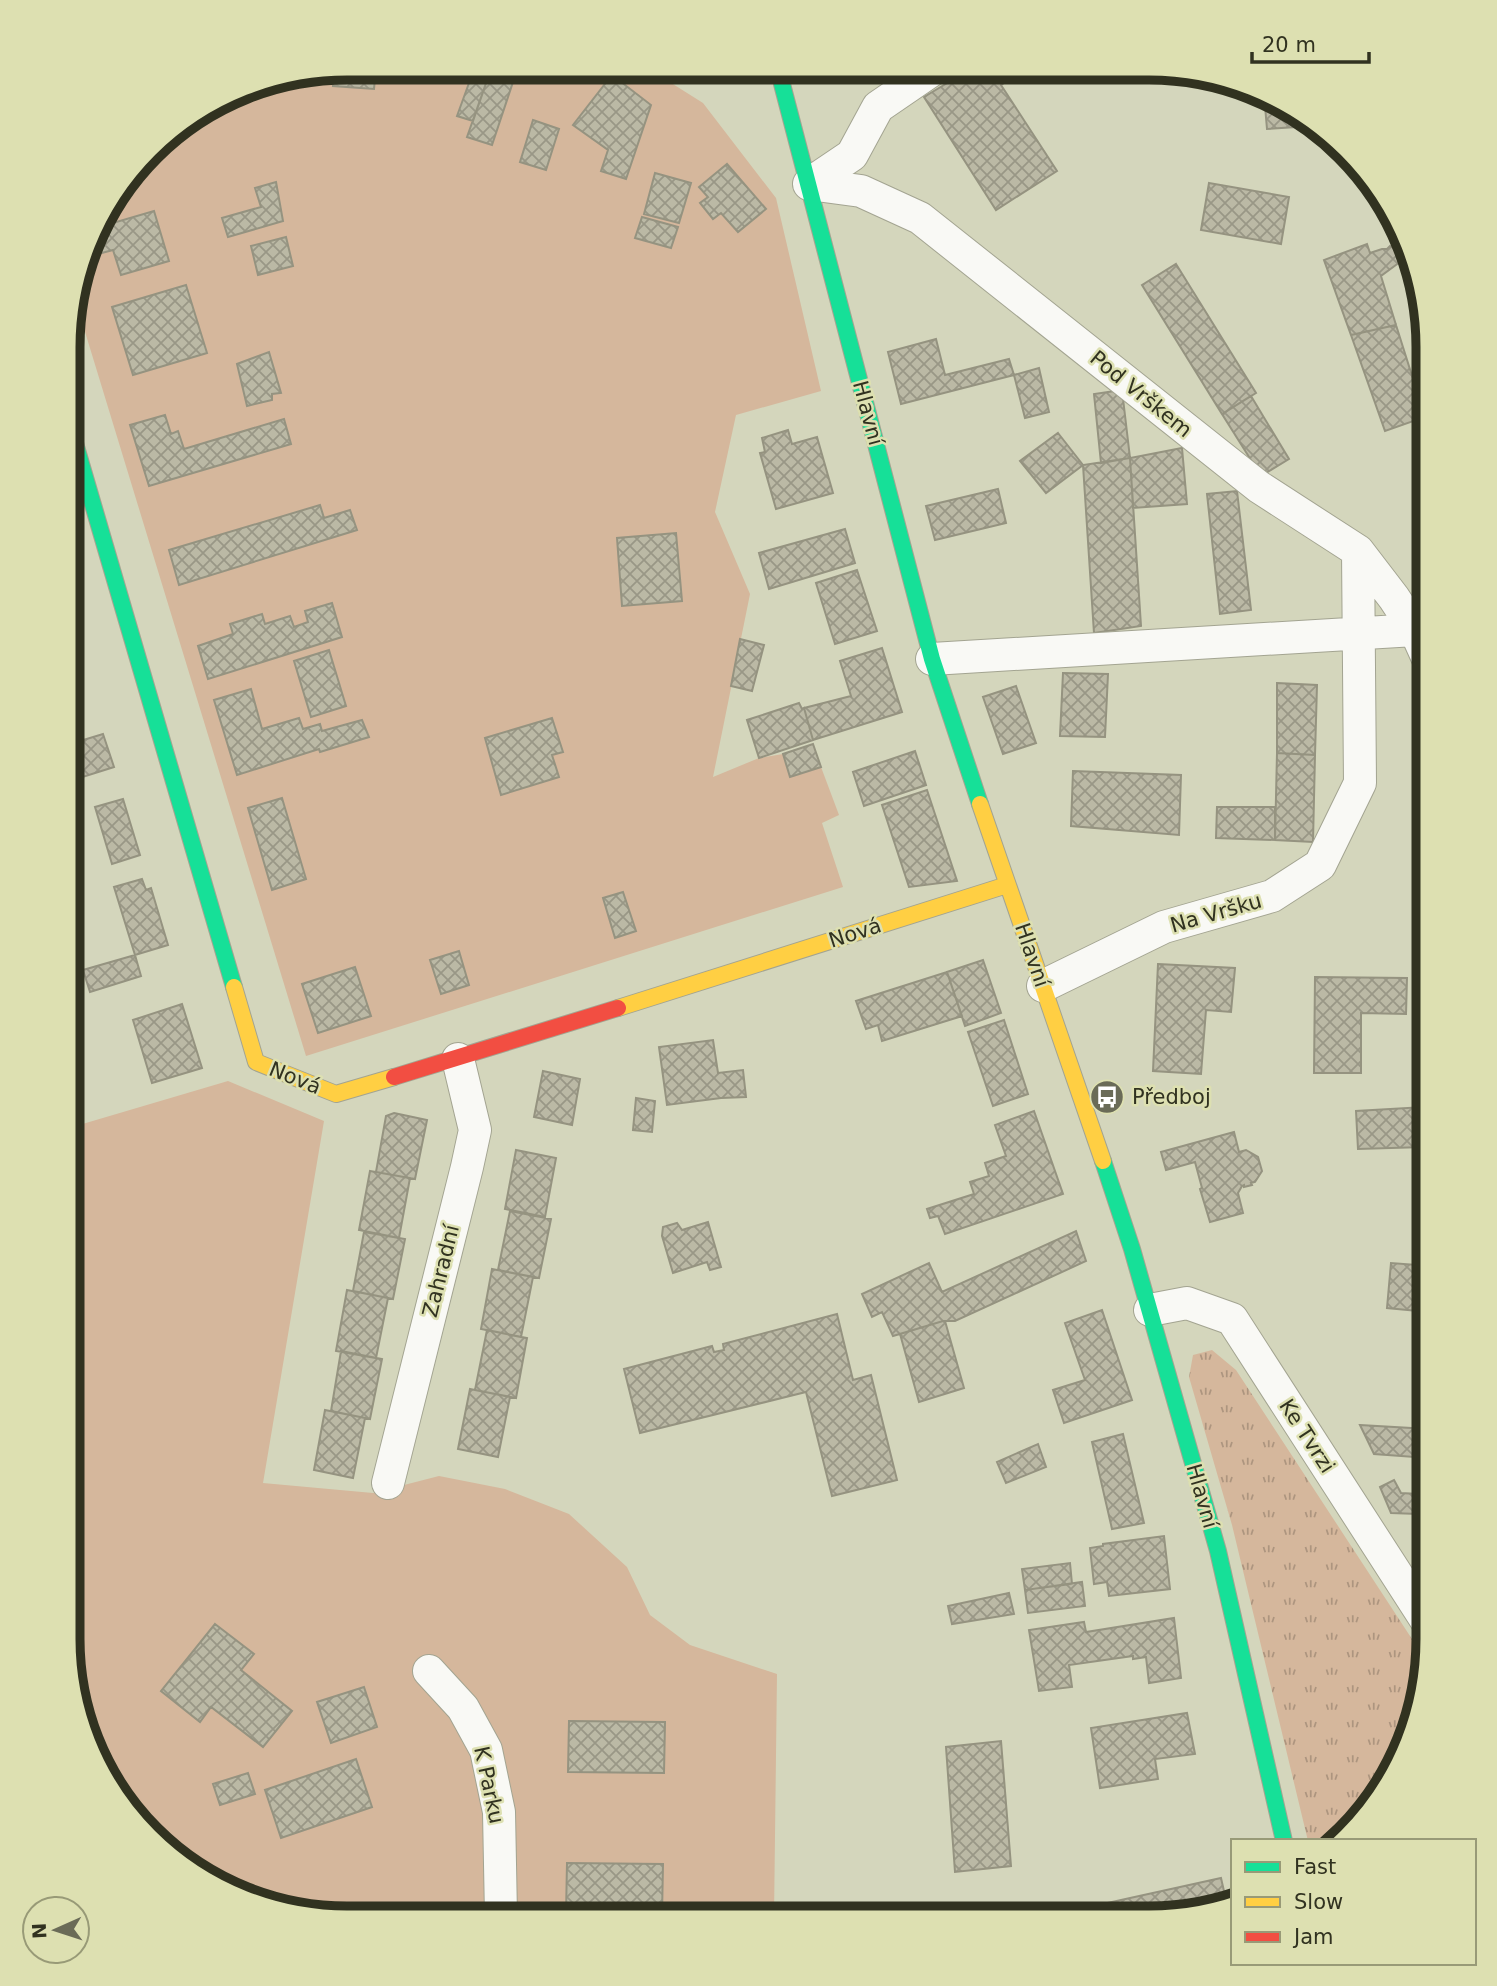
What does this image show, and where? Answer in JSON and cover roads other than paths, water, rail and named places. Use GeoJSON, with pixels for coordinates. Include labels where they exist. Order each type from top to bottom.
{"type":"FeatureCollection","features":[{"type":"Feature","properties":{"kind":"street","name":"Hlavní"},"geometry":{"type":"LineString","coordinates":[[783,80],[932,659],[1090,1122],[1150,1310],[1218,1551],[1284,1839]]}},
{"type":"Feature","properties":{"kind":"street"},"geometry":{"type":"LineString","coordinates":[[809,184],[852,155],[878,107],[917,80]]}},
{"type":"Feature","properties":{"kind":"street","name":"Pod Vrškem"},"geometry":{"type":"LineString","coordinates":[[809,184],[861,191],[920,218],[1259,487],[1358,551],[1415,630]]}},
{"type":"Feature","properties":{"kind":"street","name":"Nová"},"geometry":{"type":"LineString","coordinates":[[80,457],[256,1062],[336,1094],[458,1059],[1007,885]]}},
{"type":"Feature","properties":{"kind":"street","name":"Na Vršku"},"geometry":{"type":"LineString","coordinates":[[1043,986],[1164,927],[1272,896],[1320,865],[1360,783],[1358,551]]}},
{"type":"Feature","properties":{"kind":"street"},"geometry":{"type":"LineString","coordinates":[[932,659],[1415,630]]}},
{"type":"Feature","properties":{"kind":"street","name":"Zahradní"},"geometry":{"type":"LineString","coordinates":[[388,1483],[475,1130],[458,1059]]}},
{"type":"Feature","properties":{"kind":"street","name":"Ke Tvrzi"},"geometry":{"type":"LineString","coordinates":[[1150,1310],[1186,1303],[1232,1319],[1416,1604]]}},
{"type":"Feature","properties":{"kind":"street","name":"K Parku"},"geometry":{"type":"LineString","coordinates":[[429,1671],[463,1709],[486,1750],[499,1812],[501,1906]]}},
{"type":"Feature","properties":{"kind":"place","name":"Předboj"},"geometry":{"type":"Point","coordinates":[1107,1097]}}]}
